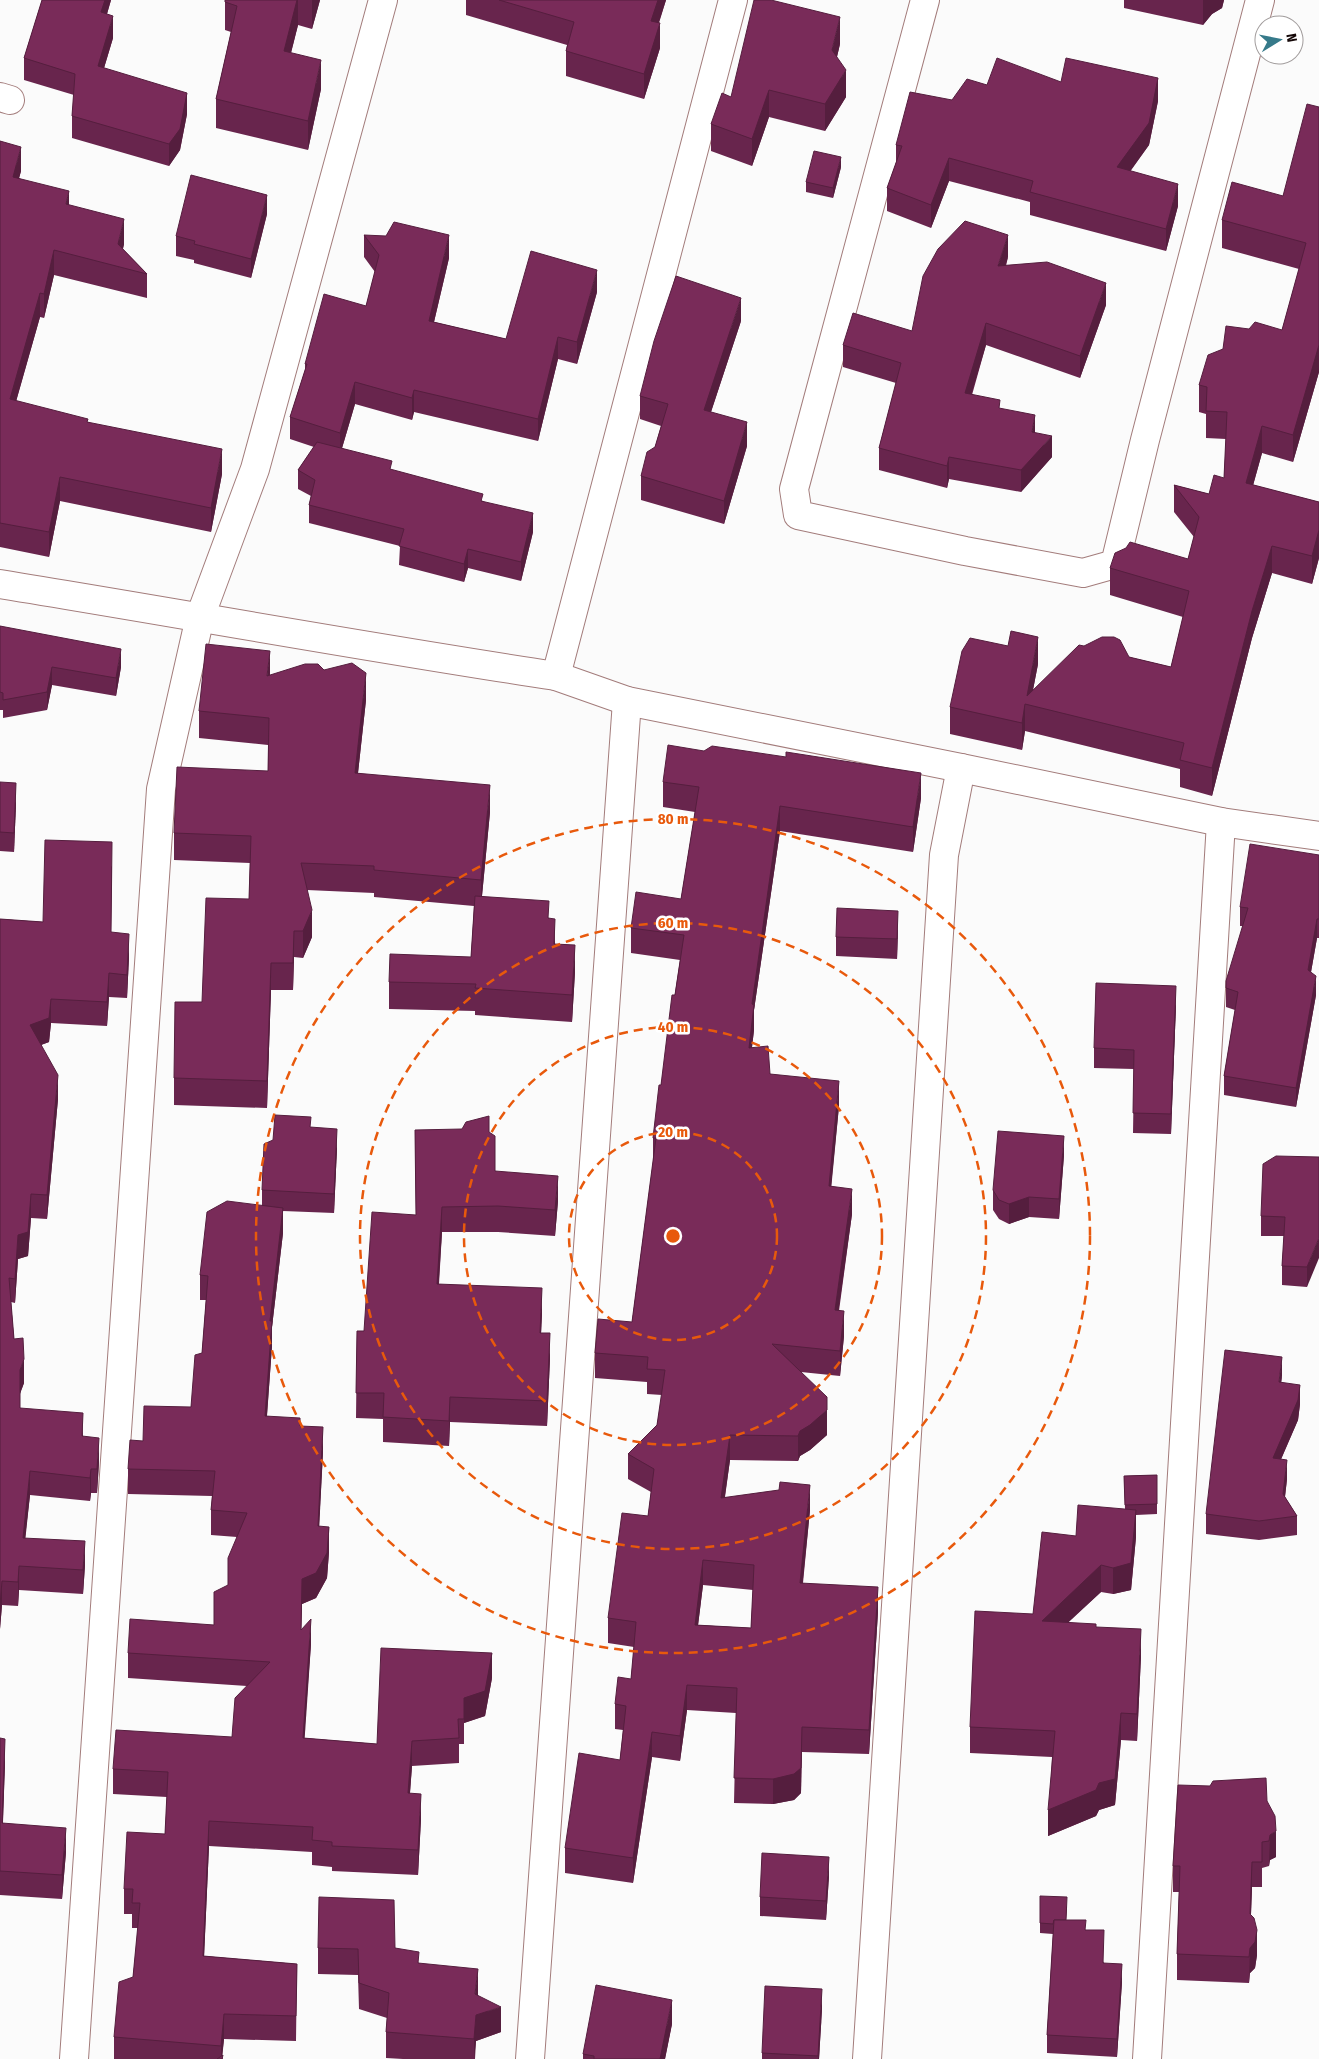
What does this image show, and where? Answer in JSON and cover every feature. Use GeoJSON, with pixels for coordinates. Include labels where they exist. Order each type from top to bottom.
{"type":"FeatureCollection","features":[{"type":"Feature","properties":{"kind":"street"},"geometry":{"type":"LineString","coordinates":[[74,2059],[161,789],[200,617],[255,469],[383,0]]}},
{"type":"Feature","properties":{"kind":"street"},"geometry":{"type":"LineString","coordinates":[[556,676],[733,0]]}},
{"type":"Feature","properties":{"kind":"street"},"geometry":{"type":"LineString","coordinates":[[925,0],[794,489],[798,515],[965,551],[1083,573],[1115,564],[1145,440],[1260,0]]}},
{"type":"Feature","properties":{"kind":"street"},"geometry":{"type":"LineString","coordinates":[[0,584],[400,653],[556,676],[626,701],[1222,822],[1319,836]]}},
{"type":"Feature","properties":{"kind":"street"},"geometry":{"type":"LineString","coordinates":[[530,2059],[626,701]]}},
{"type":"Feature","properties":{"kind":"street"},"geometry":{"type":"LineString","coordinates":[[867,2059],[944,855],[961,768]]}},
{"type":"Feature","properties":{"kind":"street"},"geometry":{"type":"LineString","coordinates":[[1147,2059],[1222,822]]}},
{"type":"Feature","properties":{"kind":"building"},"geometry":{"type":"Polygon","coordinates":[[[42,0],[105,0],[101,12],[113,16],[98,66],[187,93],[180,129],[169,144],[72,116],[75,74],[24,58],[42,0]]]}},
{"type":"Feature","properties":{"kind":"building"},"geometry":{"type":"Polygon","coordinates":[[[225,0],[297,0],[284,51],[321,60],[308,121],[216,99],[237,6],[225,2],[225,0]]]}},
{"type":"Feature","properties":{"kind":"building"},"geometry":{"type":"Polygon","coordinates":[[[499,0],[658,0],[651,21],[660,23],[644,74],[566,51],[574,22],[499,0]]]}},
{"type":"Feature","properties":{"kind":"building"},"geometry":{"type":"Polygon","coordinates":[[[754,0],[771,0],[840,17],[832,50],[846,70],[825,104],[769,90],[752,139],[711,124],[722,93],[731,97],[754,0]]]}},
{"type":"Feature","properties":{"kind":"building"},"geometry":{"type":"Polygon","coordinates":[[[997,58],[1061,82],[1066,58],[1158,78],[1149,123],[1117,167],[1178,184],[1166,229],[1030,192],[1033,181],[949,158],[931,205],[887,188],[902,146],[896,145],[910,92],[952,100],[967,79],[987,85],[997,58]]]}},
{"type":"Feature","properties":{"kind":"building"},"geometry":{"type":"Polygon","coordinates":[[[1307,104],[1319,107],[1319,345],[1293,435],[1262,426],[1246,483],[1319,502],[1319,530],[1312,556],[1272,546],[1252,611],[1212,768],[1180,760],[1184,743],[1025,704],[1022,723],[950,707],[962,651],[970,638],[1008,646],[1011,631],[1038,637],[1027,696],[1079,645],[1084,646],[1102,637],[1114,637],[1120,640],[1129,657],[1171,667],[1189,591],[1110,568],[1115,553],[1126,548],[1130,542],[1188,559],[1199,517],[1174,485],[1209,494],[1214,475],[1224,478],[1227,412],[1206,411],[1207,387],[1199,385],[1208,355],[1223,349],[1226,326],[1249,329],[1255,322],[1282,330],[1306,243],[1222,220],[1232,182],[1283,196],[1307,104]]]}},
{"type":"Feature","properties":{"kind":"building"},"geometry":{"type":"Polygon","coordinates":[[[0,141],[21,147],[13,177],[69,191],[66,204],[124,219],[118,244],[147,274],[54,250],[44,294],[40,293],[10,399],[88,419],[87,422],[222,449],[211,508],[60,477],[49,532],[0,523],[0,141]]]}},
{"type":"Feature","properties":{"kind":"building"},"geometry":{"type":"Polygon","coordinates":[[[814,151],[841,157],[833,188],[806,182],[814,151]]]}},
{"type":"Feature","properties":{"kind":"building"},"geometry":{"type":"Polygon","coordinates":[[[191,175],[267,195],[251,259],[194,244],[195,241],[176,236],[191,175]]]}},
{"type":"Feature","properties":{"kind":"building"},"geometry":{"type":"Polygon","coordinates":[[[965,221],[1008,235],[998,266],[1047,262],[1106,283],[1080,356],[986,323],[965,393],[1000,400],[999,408],[1035,415],[1032,432],[1052,436],[1021,470],[949,457],[947,466],[879,448],[901,363],[843,345],[853,313],[912,331],[923,276],[938,249],[965,221]]]}},
{"type":"Feature","properties":{"kind":"building"},"geometry":{"type":"Polygon","coordinates":[[[394,222],[449,235],[429,321],[506,339],[531,251],[597,270],[577,342],[558,337],[538,419],[414,390],[412,398],[355,382],[340,433],[290,417],[307,364],[305,364],[324,294],[366,306],[379,255],[364,235],[386,236],[394,222]]]}},
{"type":"Feature","properties":{"kind":"building"},"geometry":{"type":"Polygon","coordinates":[[[676,276],[741,298],[704,410],[747,422],[724,501],[641,476],[647,452],[655,447],[668,404],[640,396],[654,341],[676,276]]]}},
{"type":"Feature","properties":{"kind":"building"},"geometry":{"type":"Polygon","coordinates":[[[317,442],[392,461],[390,469],[483,494],[481,501],[533,513],[521,562],[468,549],[464,564],[399,546],[404,529],[309,505],[315,480],[298,470],[317,442]]]}},
{"type":"Feature","properties":{"kind":"building"},"geometry":{"type":"Polygon","coordinates":[[[0,626],[121,649],[116,678],[52,667],[47,692],[3,700],[3,693],[0,692],[0,626]]]}},
{"type":"Feature","properties":{"kind":"building"},"geometry":{"type":"Polygon","coordinates":[[[206,644],[270,651],[267,676],[305,664],[318,664],[324,670],[352,663],[366,673],[355,773],[490,785],[481,880],[374,870],[374,866],[301,863],[312,910],[303,931],[294,931],[293,963],[271,963],[267,1081],[174,1078],[175,1002],[202,1002],[206,898],[249,899],[251,836],[174,833],[177,767],[268,771],[269,718],[199,711],[206,644]]]}},
{"type":"Feature","properties":{"kind":"building"},"geometry":{"type":"Polygon","coordinates":[[[668,745],[704,751],[712,746],[786,757],[786,752],[921,773],[913,827],[780,806],[752,1004],[754,1005],[749,1048],[768,1046],[770,1074],[839,1081],[829,1186],[852,1189],[835,1310],[844,1311],[840,1351],[772,1344],[827,1397],[827,1410],[800,1431],[798,1436],[730,1435],[721,1498],[779,1490],[780,1482],[810,1485],[800,1583],[878,1587],[869,1730],[802,1727],[801,1768],[794,1774],[773,1779],[734,1778],[737,1688],[687,1685],[680,1736],[652,1732],[633,1858],[565,1848],[579,1753],[620,1760],[626,1706],[615,1704],[618,1677],[631,1679],[636,1622],[608,1618],[622,1513],[648,1516],[654,1469],[628,1454],[657,1425],[665,1370],[647,1369],[648,1357],[595,1353],[598,1319],[632,1322],[656,1138],[653,1138],[659,1085],[661,1085],[672,995],[675,995],[684,935],[631,928],[636,892],[681,899],[699,787],[663,782],[668,745]],[[703,1560],[695,1625],[751,1628],[754,1565],[703,1560]]]}},
{"type":"Feature","properties":{"kind":"building"},"geometry":{"type":"Polygon","coordinates":[[[0,782],[16,783],[14,833],[0,832],[0,782]]]}},
{"type":"Feature","properties":{"kind":"building"},"geometry":{"type":"Polygon","coordinates":[[[45,840],[112,842],[111,932],[129,934],[127,975],[109,973],[107,1002],[51,999],[49,1018],[30,1025],[58,1075],[47,1195],[31,1194],[28,1232],[18,1235],[15,1279],[9,1278],[14,1339],[23,1338],[24,1359],[20,1370],[20,1408],[83,1413],[82,1436],[99,1438],[97,1469],[91,1469],[90,1478],[30,1471],[23,1538],[85,1541],[83,1570],[19,1566],[18,1582],[2,1581],[0,1605],[0,919],[43,922],[45,840]]]}},
{"type":"Feature","properties":{"kind":"building"},"geometry":{"type":"Polygon","coordinates":[[[1250,844],[1319,855],[1319,919],[1317,919],[1308,970],[1316,976],[1296,1088],[1224,1076],[1238,992],[1226,988],[1226,981],[1248,908],[1240,907],[1250,844]]]}},
{"type":"Feature","properties":{"kind":"building"},"geometry":{"type":"Polygon","coordinates":[[[475,896],[549,901],[548,918],[555,919],[554,944],[575,945],[572,995],[475,988],[476,984],[389,982],[390,954],[471,957],[475,896]]]}},
{"type":"Feature","properties":{"kind":"building"},"geometry":{"type":"Polygon","coordinates":[[[837,908],[898,911],[897,939],[836,937],[837,908]]]}},
{"type":"Feature","properties":{"kind":"building"},"geometry":{"type":"Polygon","coordinates":[[[1096,983],[1176,986],[1171,1114],[1133,1113],[1134,1050],[1094,1048],[1096,983]]]}},
{"type":"Feature","properties":{"kind":"building"},"geometry":{"type":"Polygon","coordinates":[[[275,1115],[311,1117],[310,1127],[337,1129],[334,1194],[262,1190],[264,1144],[273,1140],[275,1115]]]}},
{"type":"Feature","properties":{"kind":"building"},"geometry":{"type":"Polygon","coordinates":[[[489,1116],[489,1132],[495,1136],[495,1171],[558,1176],[555,1210],[498,1206],[442,1207],[437,1284],[542,1288],[540,1333],[550,1333],[547,1401],[450,1397],[449,1421],[383,1417],[384,1393],[356,1393],[357,1331],[364,1331],[372,1212],[416,1215],[415,1130],[462,1129],[466,1122],[489,1116]]]}},
{"type":"Feature","properties":{"kind":"building"},"geometry":{"type":"Polygon","coordinates":[[[998,1131],[1064,1136],[1059,1199],[1029,1197],[1009,1204],[999,1200],[993,1190],[998,1131]]]}},
{"type":"Feature","properties":{"kind":"building"},"geometry":{"type":"Polygon","coordinates":[[[1276,1156],[1319,1157],[1319,1238],[1307,1267],[1282,1266],[1285,1217],[1261,1216],[1263,1164],[1276,1156]]]}},
{"type":"Feature","properties":{"kind":"building"},"geometry":{"type":"Polygon","coordinates":[[[227,1201],[283,1208],[270,1321],[272,1321],[265,1416],[300,1418],[300,1426],[323,1427],[318,1526],[329,1527],[327,1553],[316,1573],[302,1579],[301,1630],[311,1619],[303,1738],[377,1744],[381,1648],[492,1653],[485,1691],[464,1698],[464,1719],[458,1719],[459,1738],[412,1741],[408,1793],[421,1794],[418,1850],[332,1846],[332,1842],[312,1840],[313,1827],[209,1821],[203,1956],[297,1964],[296,2016],[224,2014],[221,2046],[114,2037],[119,1982],[133,1977],[140,1903],[132,1903],[133,1889],[124,1889],[127,1832],[165,1834],[168,1772],[113,1769],[116,1730],[232,1737],[235,1698],[270,1662],[128,1653],[130,1619],[214,1625],[214,1592],[228,1585],[228,1558],[247,1513],[211,1510],[215,1471],[128,1469],[130,1440],[143,1441],[144,1406],[191,1407],[195,1355],[202,1353],[208,1276],[200,1275],[207,1212],[227,1201]]]}},
{"type":"Feature","properties":{"kind":"building"},"geometry":{"type":"Polygon","coordinates":[[[1225,1350],[1282,1357],[1279,1382],[1300,1385],[1298,1400],[1273,1458],[1287,1460],[1283,1494],[1297,1516],[1259,1521],[1206,1514],[1225,1350]]]}},
{"type":"Feature","properties":{"kind":"building"},"geometry":{"type":"Polygon","coordinates":[[[1157,1475],[1157,1504],[1125,1505],[1124,1476],[1157,1475]]]}},
{"type":"Feature","properties":{"kind":"building"},"geometry":{"type":"Polygon","coordinates":[[[1078,1505],[1136,1510],[1131,1563],[1113,1568],[1101,1565],[1042,1621],[1096,1624],[1096,1627],[1141,1629],[1137,1714],[1121,1713],[1115,1779],[1099,1783],[1096,1790],[1048,1810],[1055,1731],[970,1727],[975,1611],[1033,1614],[1042,1532],[1076,1536],[1078,1505]]]}},
{"type":"Feature","properties":{"kind":"building"},"geometry":{"type":"Polygon","coordinates":[[[0,1738],[5,1739],[2,1823],[66,1828],[62,1875],[0,1871],[0,1738]]]}},
{"type":"Feature","properties":{"kind":"building"},"geometry":{"type":"Polygon","coordinates":[[[1266,1778],[1267,1801],[1275,1816],[1276,1831],[1270,1835],[1269,1841],[1262,1842],[1262,1862],[1252,1862],[1250,1914],[1254,1918],[1257,1930],[1255,1942],[1250,1948],[1249,1957],[1177,1954],[1180,1866],[1173,1866],[1178,1785],[1210,1786],[1213,1781],[1266,1778]]]}},
{"type":"Feature","properties":{"kind":"building"},"geometry":{"type":"Polygon","coordinates":[[[762,1853],[829,1857],[826,1901],[760,1897],[762,1853]]]}},
{"type":"Feature","properties":{"kind":"building"},"geometry":{"type":"Polygon","coordinates":[[[1040,1896],[1067,1897],[1066,1920],[1054,1920],[1053,1924],[1040,1923],[1040,1896]]]}},
{"type":"Feature","properties":{"kind":"building"},"geometry":{"type":"Polygon","coordinates":[[[319,1897],[394,1900],[395,1948],[419,1952],[418,1963],[478,1969],[475,1994],[501,2007],[476,2015],[474,2039],[386,2032],[389,1993],[359,1983],[358,1949],[318,1948],[319,1897]]]}},
{"type":"Feature","properties":{"kind":"building"},"geometry":{"type":"Polygon","coordinates":[[[1054,1920],[1086,1920],[1085,1930],[1104,1930],[1103,1963],[1122,1964],[1117,2039],[1047,2035],[1054,1920]]]}},
{"type":"Feature","properties":{"kind":"building"},"geometry":{"type":"Polygon","coordinates":[[[596,1985],[672,2000],[660,2059],[594,2059],[594,2056],[583,2054],[596,1985]]]}},
{"type":"Feature","properties":{"kind":"building"},"geometry":{"type":"Polygon","coordinates":[[[765,1986],[822,1989],[818,2056],[762,2053],[765,1986]]]}}]}
